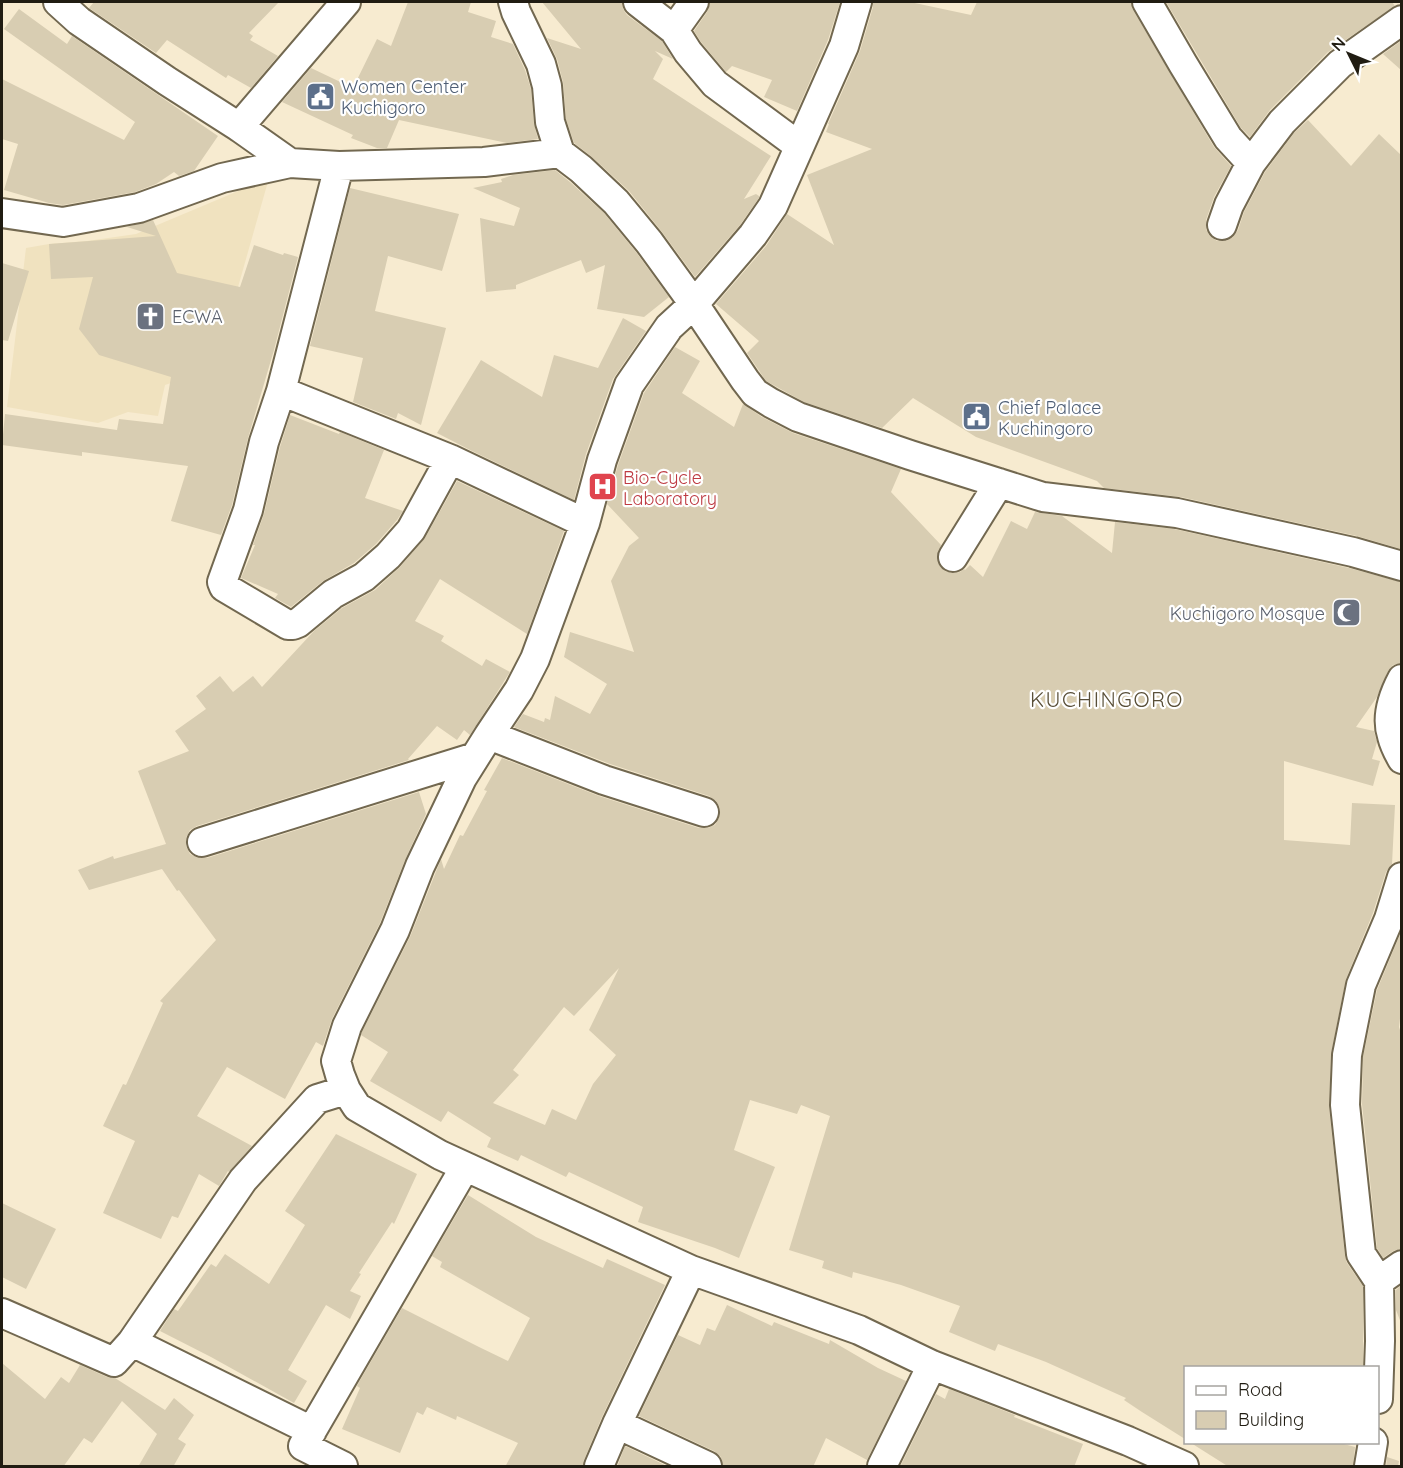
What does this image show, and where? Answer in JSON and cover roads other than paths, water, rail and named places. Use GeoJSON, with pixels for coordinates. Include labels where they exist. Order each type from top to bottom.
{"type":"FeatureCollection","features":[{"type":"Feature","properties":{"kind":"street"},"geometry":{"type":"LineString","coordinates":[[58,2],[79,21],[290,163]]}},
{"type":"Feature","properties":{"kind":"street"},"geometry":{"type":"LineString","coordinates":[[239,127],[346,2]]}},
{"type":"Feature","properties":{"kind":"street"},"geometry":{"type":"LineString","coordinates":[[513,2],[542,64],[547,86],[550,122],[560,153],[616,202],[649,242],[755,393],[798,417],[1044,497],[1178,513],[1353,552],[1401,566]]}},
{"type":"Feature","properties":{"kind":"street"},"geometry":{"type":"LineString","coordinates":[[638,2],[674,30],[715,84],[799,146]]}},
{"type":"Feature","properties":{"kind":"street"},"geometry":{"type":"LineString","coordinates":[[674,30],[694,2]]}},
{"type":"Feature","properties":{"kind":"street"},"geometry":{"type":"LineString","coordinates":[[857,2],[844,46],[773,206],[753,235],[694,303],[669,327],[629,385],[602,460],[585,523],[535,659],[519,690],[462,778],[420,866],[395,930],[347,1026],[336,1061],[339,1075],[357,1107],[465,1167],[691,1270],[859,1330],[933,1365],[1128,1441],[1184,1467]]}},
{"type":"Feature","properties":{"kind":"street"},"geometry":{"type":"LineString","coordinates":[[1147,2],[1228,138],[1251,163]]}},
{"type":"Feature","properties":{"kind":"street"},"geometry":{"type":"LineString","coordinates":[[1222,225],[1229,204],[1251,163],[1282,122],[1340,64],[1401,20]]}},
{"type":"Feature","properties":{"kind":"street"},"geometry":{"type":"LineString","coordinates":[[2,213],[63,222],[139,208],[222,178],[290,163],[339,166],[484,162],[560,153]]}},
{"type":"Feature","properties":{"kind":"street"},"geometry":{"type":"LineString","coordinates":[[339,166],[281,391],[264,442],[248,510],[222,582],[224,587],[288,625],[298,623],[333,594],[364,577],[388,556],[411,530],[450,459]]}},
{"type":"Feature","properties":{"kind":"street"},"geometry":{"type":"LineString","coordinates":[[281,391],[450,459],[585,523]]}},
{"type":"Feature","properties":{"kind":"street"},"geometry":{"type":"LineString","coordinates":[[953,557],[999,483]]}},
{"type":"Feature","properties":{"kind":"street"},"geometry":{"type":"LineString","coordinates":[[1401,679],[1390,714],[1391,734],[1401,759]]}},
{"type":"Feature","properties":{"kind":"street"},"geometry":{"type":"LineString","coordinates":[[202,842],[482,746],[604,780],[704,812]]}},
{"type":"Feature","properties":{"kind":"street"},"geometry":{"type":"LineString","coordinates":[[1379,1366],[1390,1273],[1361,1254],[1345,1105],[1347,1055],[1361,985],[1389,919],[1401,878]]}},
{"type":"Feature","properties":{"kind":"street"},"geometry":{"type":"LineString","coordinates":[[2,1313],[114,1362],[132,1342],[243,1179],[317,1099],[346,1090]]}},
{"type":"Feature","properties":{"kind":"street"},"geometry":{"type":"LineString","coordinates":[[343,1467],[303,1446],[465,1167]]}},
{"type":"Feature","properties":{"kind":"street"},"geometry":{"type":"LineString","coordinates":[[599,1467],[616,1424],[691,1270]]}},
{"type":"Feature","properties":{"kind":"street"},"geometry":{"type":"LineString","coordinates":[[132,1342],[312,1431]]}},
{"type":"Feature","properties":{"kind":"street"},"geometry":{"type":"LineString","coordinates":[[882,1467],[933,1365]]}},
{"type":"Feature","properties":{"kind":"street"},"geometry":{"type":"LineString","coordinates":[[616,1424],[707,1467]]}},
{"type":"Feature","properties":{"kind":"street"},"geometry":{"type":"LineString","coordinates":[[1369,1467],[1373,1444]]}},
{"type":"Feature","properties":{"kind":"place","name":"Women Center Kuchigoro"},"geometry":{"type":"Point","coordinates":[320,96]}},
{"type":"Feature","properties":{"kind":"place","name":"ECWA"},"geometry":{"type":"Point","coordinates":[151,316]}},
{"type":"Feature","properties":{"kind":"place","name":"Chief Palace Kuchingoro"},"geometry":{"type":"Point","coordinates":[977,417]}},
{"type":"Feature","properties":{"kind":"place","name":"Bio-Cycle Laboratory"},"geometry":{"type":"Point","coordinates":[602,487]}},
{"type":"Feature","properties":{"kind":"place","name":"Kuchigoro Mosque"},"geometry":{"type":"Point","coordinates":[1346,613]}},
{"type":"Feature","properties":{"kind":"district","name":"KUCHINGORO"},"geometry":{"type":"Point","coordinates":[1107,699]}}]}
